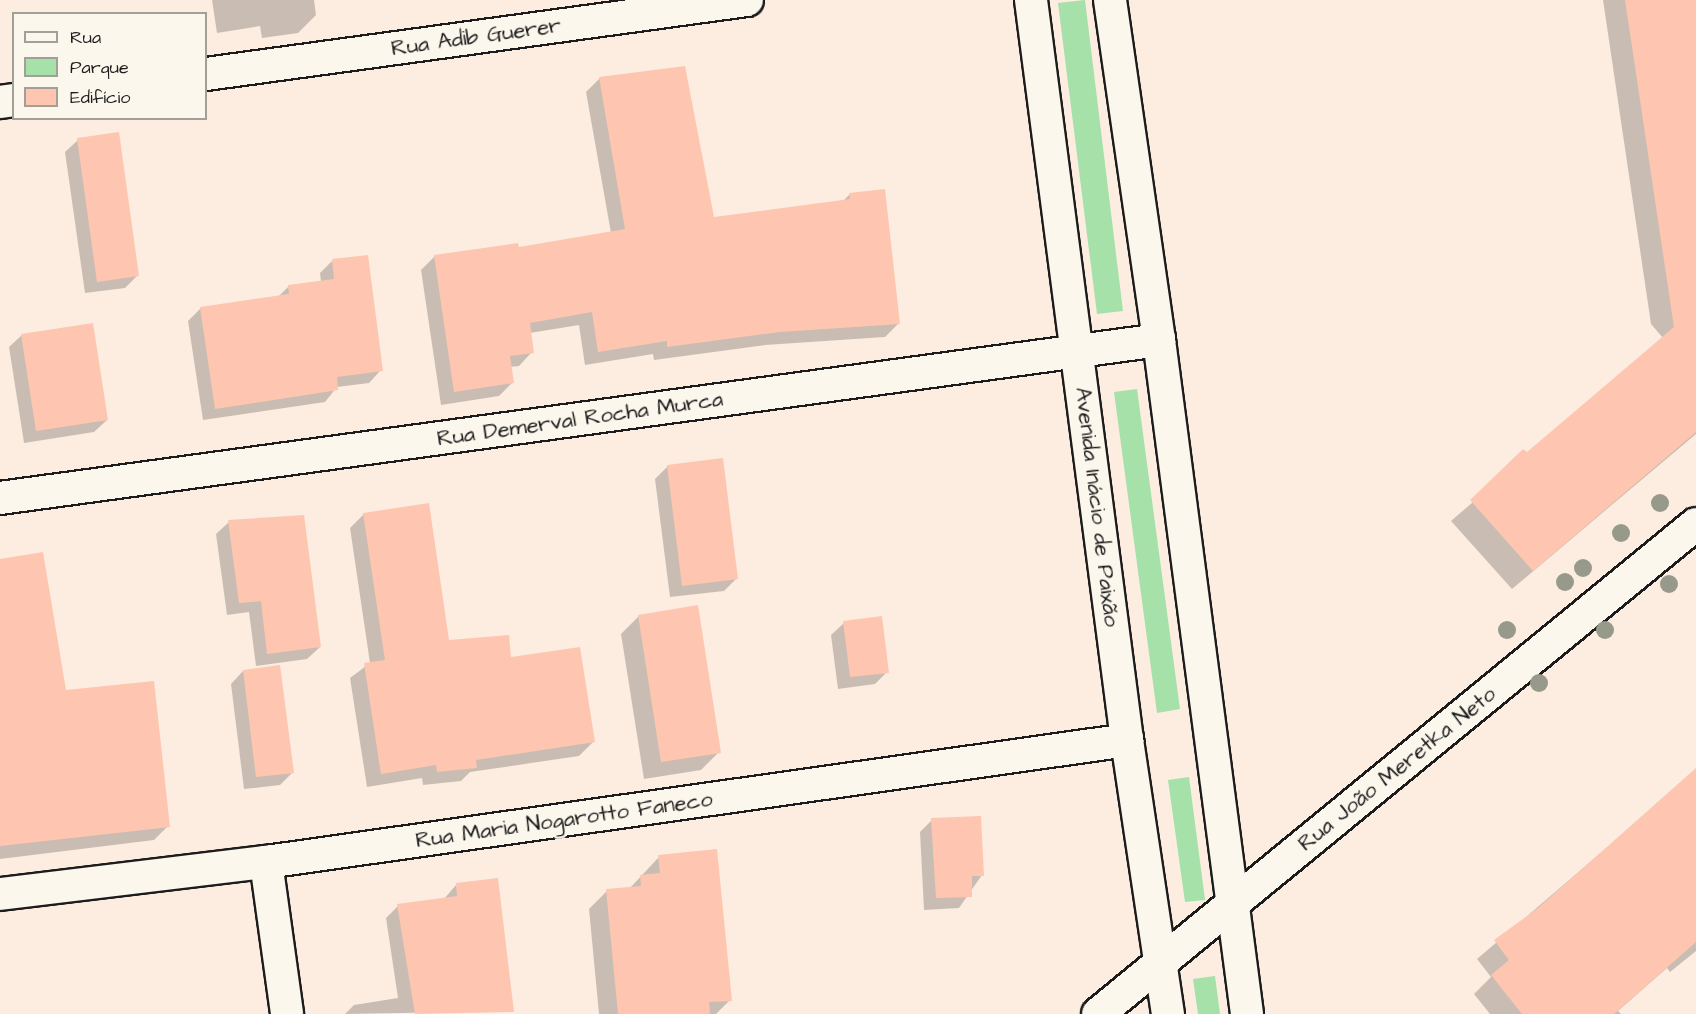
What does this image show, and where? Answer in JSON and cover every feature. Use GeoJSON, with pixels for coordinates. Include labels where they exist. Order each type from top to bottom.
{"type":"FeatureCollection","features":[{"type":"Feature","properties":{"kind":"street","name":"Rua Adib Guerer"},"geometry":{"type":"LineString","coordinates":[[207,74],[747,0]]}},
{"type":"Feature","properties":{"kind":"street","name":"Avenida Inácio de Paixão"},"geometry":{"type":"LineString","coordinates":[[1031,0],[1127,740],[1168,1014]]}},
{"type":"Feature","properties":{"kind":"street"},"geometry":{"type":"LineString","coordinates":[[1110,0],[1159,340],[1247,1014]]}},
{"type":"Feature","properties":{"kind":"street","name":"Rua Demerval Rocha Murca"},"geometry":{"type":"LineString","coordinates":[[0,498],[1159,340]]}},
{"type":"Feature","properties":{"kind":"street","name":"Rua João Meretka Neto"},"geometry":{"type":"LineString","coordinates":[[1098,1014],[1696,524]]}},
{"type":"Feature","properties":{"kind":"street","name":"Rua Maria Nogarotto Faneco"},"geometry":{"type":"LineString","coordinates":[[0,894],[266,862],[1127,740]]}},
{"type":"Feature","properties":{"kind":"street"},"geometry":{"type":"LineString","coordinates":[[266,862],[287,1014]]}},
{"type":"Feature","properties":{"kind":"green space"},"geometry":{"type":"Polygon","coordinates":[[[1085,0],[1123,311],[1097,314],[1058,3],[1085,0]]]}},
{"type":"Feature","properties":{"kind":"green space"},"geometry":{"type":"Polygon","coordinates":[[[1137,389],[1180,709],[1157,713],[1114,392],[1137,389]]]}},
{"type":"Feature","properties":{"kind":"green space"},"geometry":{"type":"Polygon","coordinates":[[[1189,777],[1205,900],[1185,902],[1168,780],[1189,777]]]}},
{"type":"Feature","properties":{"kind":"green space"},"geometry":{"type":"Polygon","coordinates":[[[1215,976],[1220,1014],[1198,1014],[1193,979],[1215,976]]]}},
{"type":"Feature","properties":{"kind":"building"},"geometry":{"type":"Polygon","coordinates":[[[1625,0],[1696,0],[1696,432],[1533,571],[1470,500],[1523,449],[1527,452],[1674,327],[1625,0]]]}},
{"type":"Feature","properties":{"kind":"building"},"geometry":{"type":"Polygon","coordinates":[[[685,66],[714,217],[850,199],[849,193],[885,189],[900,324],[780,332],[667,347],[667,341],[598,352],[592,312],[530,323],[534,353],[510,356],[514,383],[454,392],[434,255],[518,243],[519,247],[625,229],[599,77],[685,66]]]}},
{"type":"Feature","properties":{"kind":"building"},"geometry":{"type":"Polygon","coordinates":[[[119,132],[139,276],[97,282],[77,138],[119,132]]]}},
{"type":"Feature","properties":{"kind":"building"},"geometry":{"type":"Polygon","coordinates":[[[368,255],[383,371],[337,377],[338,390],[215,409],[200,307],[289,294],[288,285],[334,279],[332,259],[368,255]]]}},
{"type":"Feature","properties":{"kind":"building"},"geometry":{"type":"Polygon","coordinates":[[[93,323],[108,420],[36,431],[21,334],[93,323]]]}},
{"type":"Feature","properties":{"kind":"building"},"geometry":{"type":"Polygon","coordinates":[[[723,458],[738,579],[682,586],[667,465],[723,458]]]}},
{"type":"Feature","properties":{"kind":"building"},"geometry":{"type":"Polygon","coordinates":[[[429,503],[449,640],[509,635],[511,657],[580,647],[595,742],[476,760],[477,768],[437,772],[436,765],[381,774],[364,663],[385,660],[363,513],[429,503]]]}},
{"type":"Feature","properties":{"kind":"building"},"geometry":{"type":"Polygon","coordinates":[[[304,515],[321,647],[267,654],[261,601],[239,603],[228,520],[304,515]]]}},
{"type":"Feature","properties":{"kind":"building"},"geometry":{"type":"Polygon","coordinates":[[[43,552],[66,690],[154,681],[170,827],[0,846],[0,559],[43,552]]]}},
{"type":"Feature","properties":{"kind":"building"},"geometry":{"type":"Polygon","coordinates":[[[698,605],[721,753],[661,762],[638,615],[698,605]]]}},
{"type":"Feature","properties":{"kind":"building"},"geometry":{"type":"Polygon","coordinates":[[[882,616],[889,673],[850,677],[843,621],[882,616]]]}},
{"type":"Feature","properties":{"kind":"building"},"geometry":{"type":"Polygon","coordinates":[[[280,665],[294,773],[256,777],[243,670],[280,665]]]}},
{"type":"Feature","properties":{"kind":"building"},"geometry":{"type":"Polygon","coordinates":[[[1696,768],[1696,942],[1614,1014],[1522,1014],[1491,975],[1509,960],[1494,940],[1538,908],[1696,768]]]}},
{"type":"Feature","properties":{"kind":"building"},"geometry":{"type":"Polygon","coordinates":[[[981,816],[984,876],[972,876],[972,897],[936,898],[931,818],[981,816]]]}},
{"type":"Feature","properties":{"kind":"building"},"geometry":{"type":"Polygon","coordinates":[[[717,849],[732,1001],[709,1002],[710,1014],[618,1014],[606,889],[641,886],[640,875],[660,873],[658,855],[717,849]]]}},
{"type":"Feature","properties":{"kind":"building"},"geometry":{"type":"Polygon","coordinates":[[[498,878],[514,1012],[415,1014],[397,904],[457,896],[456,883],[498,878]]]}}]}
